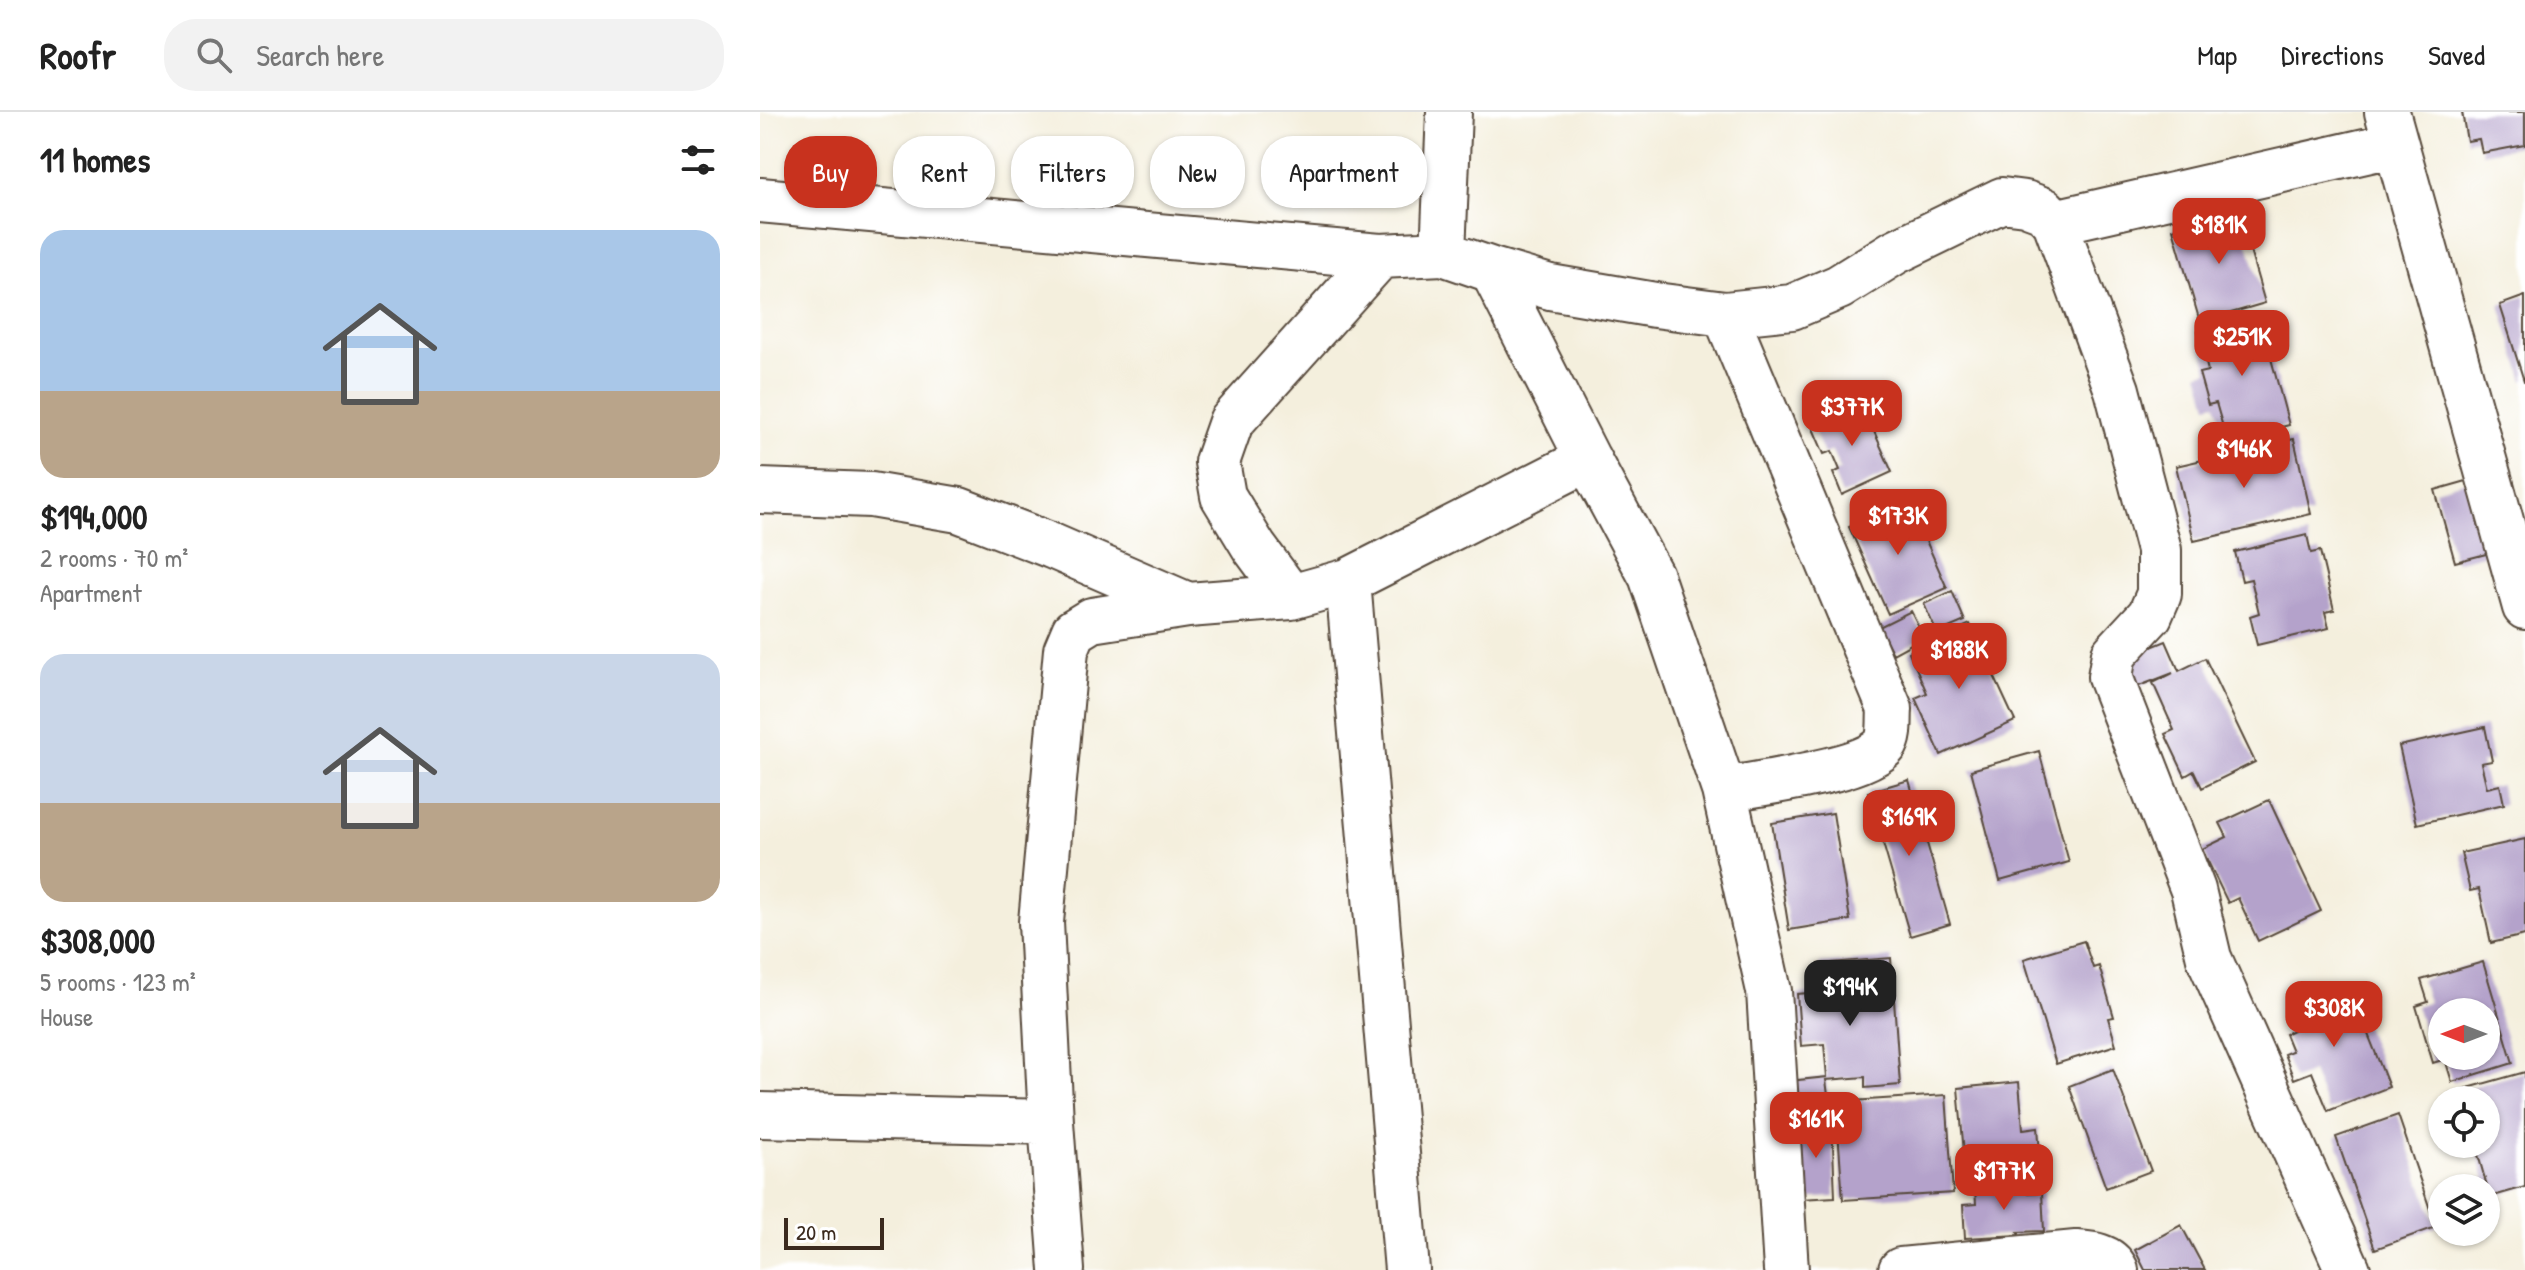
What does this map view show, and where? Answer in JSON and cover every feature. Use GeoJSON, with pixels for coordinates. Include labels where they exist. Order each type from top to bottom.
{"type":"FeatureCollection","features":[{"type":"Feature","properties":{"kind":"street"},"geometry":{"type":"LineString","coordinates":[[1443,253],[1449,112]]}},
{"type":"Feature","properties":{"kind":"street"},"geometry":{"type":"LineString","coordinates":[[2055,222],[2392,128],[2521,580]]}},
{"type":"Feature","properties":{"kind":"street"},"geometry":{"type":"LineString","coordinates":[[760,200],[1380,256],[1443,253],[1550,287],[1725,314],[1792,307],[1839,287],[1895,252],[2002,200],[2025,203],[2044,210],[2055,222],[2117,390],[2159,550],[2159,594],[2150,615],[2114,654],[2110,677],[2193,890],[2209,958],[2348,1270]]}},
{"type":"Feature","properties":{"kind":"street"},"geometry":{"type":"LineString","coordinates":[[1291,597],[1254,547],[1223,496],[1217,462],[1231,422],[1380,256]]}},
{"type":"Feature","properties":{"kind":"street"},"geometry":{"type":"LineString","coordinates":[[1492,270],[1651,576],[1724,790],[1769,991],[1786,1270]]}},
{"type":"Feature","properties":{"kind":"street"},"geometry":{"type":"LineString","coordinates":[[1724,790],[1846,766],[1874,757],[1888,742],[1890,709],[1725,314]]}},
{"type":"Feature","properties":{"kind":"street"},"geometry":{"type":"LineString","coordinates":[[1062,1270],[1041,922],[1066,650],[1074,631],[1092,620],[1188,605],[1291,597],[1348,581],[1588,459]]}},
{"type":"Feature","properties":{"kind":"street"},"geometry":{"type":"LineString","coordinates":[[760,491],[871,495],[959,510],[1188,605]]}},
{"type":"Feature","properties":{"kind":"street"},"geometry":{"type":"LineString","coordinates":[[1348,581],[1407,1270]]}},
{"type":"Feature","properties":{"kind":"street"},"geometry":{"type":"LineString","coordinates":[[760,1115],[1051,1122]]}},
{"type":"Feature","properties":{"kind":"street"},"geometry":{"type":"LineString","coordinates":[[1901,1270],[2076,1253],[2096,1255],[2113,1264],[2116,1270]]}},
{"type":"Feature","properties":{"kind":"building"},"geometry":{"type":"Polygon","coordinates":[[[2462,112],[2525,112],[2525,145],[2482,153],[2479,139],[2467,141],[2462,112]]]}},
{"type":"Feature","properties":{"kind":"building"},"geometry":{"type":"Polygon","coordinates":[[[2238,209],[2265,303],[2200,322],[2173,229],[2238,209]]]}},
{"type":"Feature","properties":{"kind":"building"},"geometry":{"type":"Polygon","coordinates":[[[2525,296],[2525,381],[2524,381],[2500,305],[2525,296]]]}},
{"type":"Feature","properties":{"kind":"building"},"geometry":{"type":"Polygon","coordinates":[[[2259,314],[2289,425],[2227,441],[2216,403],[2208,405],[2199,373],[2208,371],[2198,331],[2259,314]]]}},
{"type":"Feature","properties":{"kind":"building"},"geometry":{"type":"Polygon","coordinates":[[[1861,402],[1892,472],[1842,495],[1833,473],[1840,470],[1832,451],[1824,454],[1811,424],[1861,402]]]}},
{"type":"Feature","properties":{"kind":"building"},"geometry":{"type":"Polygon","coordinates":[[[2294,439],[2311,514],[2194,541],[2176,466],[2294,439]]]}},
{"type":"Feature","properties":{"kind":"building"},"geometry":{"type":"Polygon","coordinates":[[[2470,480],[2490,553],[2455,562],[2435,490],[2470,480]]]}},
{"type":"Feature","properties":{"kind":"building"},"geometry":{"type":"Polygon","coordinates":[[[1908,500],[1947,588],[1888,614],[1849,527],[1908,500]]]}},
{"type":"Feature","properties":{"kind":"building"},"geometry":{"type":"Polygon","coordinates":[[[2307,535],[2311,553],[2320,551],[2334,610],[2325,612],[2329,628],[2257,645],[2250,616],[2259,613],[2251,579],[2242,581],[2235,552],[2307,535]]]}},
{"type":"Feature","properties":{"kind":"building"},"geometry":{"type":"Polygon","coordinates":[[[1952,591],[1965,621],[1937,633],[1924,604],[1952,591]]]}},
{"type":"Feature","properties":{"kind":"building"},"geometry":{"type":"Polygon","coordinates":[[[1911,611],[1924,637],[1893,654],[1879,627],[1911,611]]]}},
{"type":"Feature","properties":{"kind":"building"},"geometry":{"type":"Polygon","coordinates":[[[1970,624],[2015,721],[1941,755],[1915,698],[1927,693],[1909,652],[1970,624]]]}},
{"type":"Feature","properties":{"kind":"building"},"geometry":{"type":"Polygon","coordinates":[[[2166,641],[2179,671],[2205,658],[2255,762],[2202,788],[2194,771],[2185,776],[2165,734],[2174,730],[2153,683],[2173,673],[2134,688],[2122,659],[2166,641]]]}},
{"type":"Feature","properties":{"kind":"building"},"geometry":{"type":"Polygon","coordinates":[[[2485,727],[2492,761],[2481,763],[2487,788],[2500,785],[2504,804],[2417,824],[2399,746],[2485,727]]]}},
{"type":"Feature","properties":{"kind":"building"},"geometry":{"type":"Polygon","coordinates":[[[2039,751],[2069,862],[2000,881],[1971,770],[2039,751]]]}},
{"type":"Feature","properties":{"kind":"building"},"geometry":{"type":"Polygon","coordinates":[[[1909,780],[1950,924],[1910,936],[1868,792],[1909,780]]]}},
{"type":"Feature","properties":{"kind":"building"},"geometry":{"type":"Polygon","coordinates":[[[2269,800],[2321,911],[2258,941],[2238,898],[2228,903],[2202,849],[2227,837],[2220,823],[2269,800]]]}},
{"type":"Feature","properties":{"kind":"building"},"geometry":{"type":"Polygon","coordinates":[[[1833,813],[1850,920],[1789,930],[1772,823],[1833,813]]]}},
{"type":"Feature","properties":{"kind":"building"},"geometry":{"type":"Polygon","coordinates":[[[2525,839],[2525,935],[2491,943],[2479,889],[2470,891],[2461,853],[2525,839]]]}},
{"type":"Feature","properties":{"kind":"building"},"geometry":{"type":"Polygon","coordinates":[[[2084,941],[2093,968],[2099,966],[2114,1017],[2108,1018],[2116,1045],[2056,1064],[2024,959],[2084,941]]]}},
{"type":"Feature","properties":{"kind":"building"},"geometry":{"type":"Polygon","coordinates":[[[1891,958],[1900,1085],[1865,1088],[1865,1077],[1826,1080],[1829,1103],[1793,1107],[1789,1081],[1827,1077],[1824,1044],[1801,1046],[1797,994],[1820,992],[1819,964],[1891,958]]]}},
{"type":"Feature","properties":{"kind":"building"},"geometry":{"type":"Polygon","coordinates":[[[2483,962],[2494,998],[2428,998],[2428,1002],[2421,980],[2483,962]]]}},
{"type":"Feature","properties":{"kind":"building"},"geometry":{"type":"Polygon","coordinates":[[[2349,986],[2389,1087],[2328,1111],[2312,1072],[2294,1079],[2284,1054],[2292,1051],[2285,1034],[2295,1029],[2288,1010],[2349,986]]]}},
{"type":"Feature","properties":{"kind":"building"},"geometry":{"type":"Polygon","coordinates":[[[2428,1002],[2428,1046],[2416,1006],[2428,1002]]]}},
{"type":"Feature","properties":{"kind":"building"},"geometry":{"type":"Polygon","coordinates":[[[2500,1019],[2513,1063],[2500,1067],[2500,1019]]]}},
{"type":"Feature","properties":{"kind":"building"},"geometry":{"type":"Polygon","coordinates":[[[2113,1069],[2151,1171],[2106,1188],[2069,1086],[2113,1069]]]}},
{"type":"Feature","properties":{"kind":"building"},"geometry":{"type":"Polygon","coordinates":[[[2448,1070],[2491,1070],[2452,1082],[2448,1070]]]}},
{"type":"Feature","properties":{"kind":"building"},"geometry":{"type":"Polygon","coordinates":[[[2525,1072],[2525,1187],[2500,1194],[2500,1174],[2483,1174],[2479,1158],[2500,1158],[2500,1086],[2475,1086],[2525,1072]]]}},
{"type":"Feature","properties":{"kind":"building"},"geometry":{"type":"Polygon","coordinates":[[[2019,1082],[2023,1129],[2038,1127],[2041,1167],[1966,1174],[1958,1088],[2019,1082]]]}},
{"type":"Feature","properties":{"kind":"building"},"geometry":{"type":"Polygon","coordinates":[[[1946,1095],[1953,1193],[1843,1200],[1836,1102],[1946,1095]]]}},
{"type":"Feature","properties":{"kind":"building"},"geometry":{"type":"Polygon","coordinates":[[[2398,1115],[2428,1203],[2428,1230],[2375,1249],[2336,1137],[2398,1115]]]}},
{"type":"Feature","properties":{"kind":"building"},"geometry":{"type":"Polygon","coordinates":[[[1832,1121],[1835,1197],[1800,1199],[1797,1123],[1832,1121]]]}},
{"type":"Feature","properties":{"kind":"building"},"geometry":{"type":"Polygon","coordinates":[[[2028,1186],[2028,1193],[2042,1192],[2044,1231],[1965,1238],[1963,1205],[1976,1204],[1975,1188],[2028,1186]]]}},
{"type":"Feature","properties":{"kind":"building"},"geometry":{"type":"Polygon","coordinates":[[[2181,1225],[2205,1270],[2145,1270],[2135,1250],[2181,1225]]]}}]}
